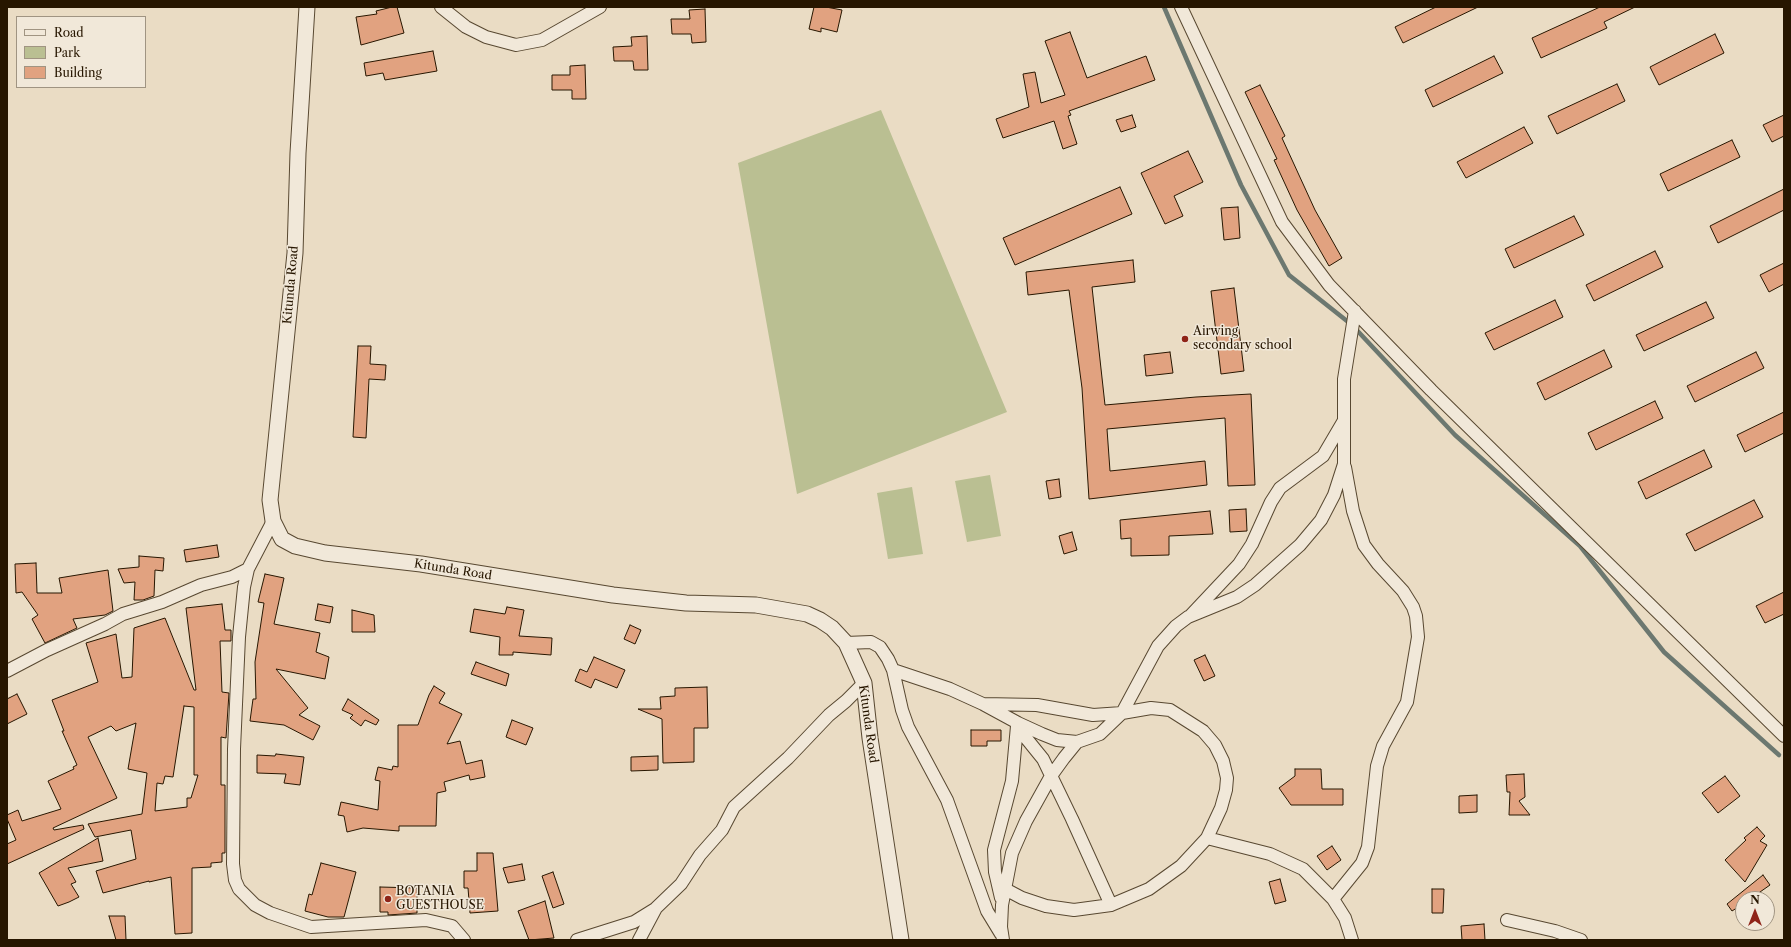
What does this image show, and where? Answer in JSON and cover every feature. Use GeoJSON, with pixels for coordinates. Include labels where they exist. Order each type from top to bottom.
{"type":"FeatureCollection","features":[{"type":"Feature","properties":{"kind":"street","name":"Kitunda Road"},"geometry":{"type":"LineString","coordinates":[[307,7],[295,253],[270,500],[273,521],[282,539],[295,546],[325,553],[421,564],[613,595],[686,602],[756,605],[807,614],[820,620],[832,628],[846,642],[864,683],[870,738],[901,940]]}},
{"type":"Feature","properties":{"kind":"street"},"geometry":{"type":"LineString","coordinates":[[441,7],[466,27],[479,34],[516,45],[542,40],[600,7]]}},
{"type":"Feature","properties":{"kind":"street"},"geometry":{"type":"LineString","coordinates":[[1181,7],[1282,222],[1319,273],[1431,390],[1784,736]]}},
{"type":"Feature","properties":{"kind":"street"},"geometry":{"type":"LineString","coordinates":[[1333,899],[1362,863],[1368,848],[1377,766],[1383,746],[1407,702],[1418,637],[1416,616],[1413,607],[1403,591],[1378,564],[1364,545],[1354,517],[1344,464],[1344,420],[1346,365],[1355,311]]}},
{"type":"Feature","properties":{"kind":"street"},"geometry":{"type":"LineString","coordinates":[[1017,727],[1057,740],[1077,742],[1100,734],[1122,713],[1158,646],[1176,626],[1188,617],[1239,564],[1252,544],[1270,502],[1280,488],[1323,456],[1344,420]]}},
{"type":"Feature","properties":{"kind":"street"},"geometry":{"type":"LineString","coordinates":[[1188,617],[1237,597],[1273,571],[1300,545],[1321,520],[1334,495],[1344,464]]}},
{"type":"Feature","properties":{"kind":"street"},"geometry":{"type":"LineString","coordinates":[[273,521],[248,569],[244,587],[239,637],[234,749],[233,864],[235,880],[239,889],[255,905],[270,913],[311,927],[426,920],[452,926],[464,940]]}},
{"type":"Feature","properties":{"kind":"street"},"geometry":{"type":"LineString","coordinates":[[7,672],[47,650],[92,631],[123,614],[162,602],[201,585],[232,577],[248,569]]}},
{"type":"Feature","properties":{"kind":"street"},"geometry":{"type":"LineString","coordinates":[[846,642],[871,642],[880,647],[893,670],[902,710],[908,727],[947,800],[987,911],[1003,938]]}},
{"type":"Feature","properties":{"kind":"street"},"geometry":{"type":"LineString","coordinates":[[893,670],[950,689],[983,704],[1017,727],[1043,760],[1111,905]]}},
{"type":"Feature","properties":{"kind":"street"},"geometry":{"type":"LineString","coordinates":[[577,940],[634,922],[656,908],[681,884],[700,854],[722,830],[734,808],[788,758],[829,715],[846,702],[864,683]]}},
{"type":"Feature","properties":{"kind":"street"},"geometry":{"type":"LineString","coordinates":[[983,704],[1037,705],[1092,715],[1122,713],[1151,708],[1170,710],[1203,731],[1215,745],[1223,761],[1227,778],[1226,790],[1208,838],[1195,853],[1168,877],[1149,889],[1111,905],[1074,910],[1046,906],[1022,898],[1005,889]]}},
{"type":"Feature","properties":{"kind":"street"},"geometry":{"type":"LineString","coordinates":[[1003,938],[1002,905],[995,872],[994,850],[1012,781],[1017,727]]}},
{"type":"Feature","properties":{"kind":"street"},"geometry":{"type":"LineString","coordinates":[[1002,905],[1007,870],[1018,836],[1051,776],[1077,742]]}},
{"type":"Feature","properties":{"kind":"street"},"geometry":{"type":"LineString","coordinates":[[1208,838],[1251,848],[1288,861],[1303,869],[1333,899],[1345,918],[1352,940]]}},
{"type":"Feature","properties":{"kind":"street"},"geometry":{"type":"LineString","coordinates":[[639,940],[656,908]]}},
{"type":"Feature","properties":{"kind":"street"},"geometry":{"type":"LineString","coordinates":[[1506,920],[1555,931],[1582,940]]}},
{"type":"Feature","properties":{"kind":"green space"},"geometry":{"type":"Polygon","coordinates":[[[881,110],[1007,412],[797,494],[738,163],[881,110]]]}},
{"type":"Feature","properties":{"kind":"green space"},"geometry":{"type":"Polygon","coordinates":[[[990,475],[1001,536],[967,542],[955,481],[990,475]]]}},
{"type":"Feature","properties":{"kind":"green space"},"geometry":{"type":"Polygon","coordinates":[[[912,487],[923,554],[888,559],[877,493],[912,487]]]}},
{"type":"Feature","properties":{"kind":"building"},"geometry":{"type":"Polygon","coordinates":[[[397,7],[404,33],[361,45],[356,17],[377,14],[376,11],[397,7]]]}},
{"type":"Feature","properties":{"kind":"building"},"geometry":{"type":"Polygon","coordinates":[[[814,7],[826,7],[842,10],[837,32],[821,28],[821,32],[809,29],[814,7]]]}},
{"type":"Feature","properties":{"kind":"building"},"geometry":{"type":"Polygon","coordinates":[[[1436,7],[1478,7],[1403,43],[1395,27],[1436,7]]]}},
{"type":"Feature","properties":{"kind":"building"},"geometry":{"type":"Polygon","coordinates":[[[1600,7],[1635,7],[1604,22],[1607,28],[1541,58],[1532,38],[1600,7]]]}},
{"type":"Feature","properties":{"kind":"building"},"geometry":{"type":"Polygon","coordinates":[[[705,9],[706,42],[692,43],[691,34],[672,34],[671,19],[690,19],[689,10],[705,9]]]}},
{"type":"Feature","properties":{"kind":"building"},"geometry":{"type":"Polygon","coordinates":[[[1070,32],[1087,78],[1146,56],[1155,80],[1069,111],[1071,115],[1068,116],[1077,144],[1063,149],[1054,121],[1003,138],[996,119],[1029,107],[1023,74],[1035,72],[1041,103],[1065,95],[1045,41],[1070,32]]]}},
{"type":"Feature","properties":{"kind":"building"},"geometry":{"type":"Polygon","coordinates":[[[1715,34],[1724,53],[1659,85],[1650,67],[1715,34]]]}},
{"type":"Feature","properties":{"kind":"building"},"geometry":{"type":"Polygon","coordinates":[[[647,36],[648,70],[634,70],[633,61],[614,61],[613,47],[632,46],[631,37],[647,36]]]}},
{"type":"Feature","properties":{"kind":"building"},"geometry":{"type":"Polygon","coordinates":[[[433,51],[437,71],[385,80],[383,73],[366,76],[364,63],[433,51]]]}},
{"type":"Feature","properties":{"kind":"building"},"geometry":{"type":"Polygon","coordinates":[[[1494,56],[1503,73],[1433,107],[1425,90],[1494,56]]]}},
{"type":"Feature","properties":{"kind":"building"},"geometry":{"type":"Polygon","coordinates":[[[585,65],[586,99],[572,99],[572,90],[552,90],[552,75],[570,75],[570,66],[585,65]]]}},
{"type":"Feature","properties":{"kind":"building"},"geometry":{"type":"Polygon","coordinates":[[[1617,84],[1625,101],[1557,134],[1548,116],[1617,84]]]}},
{"type":"Feature","properties":{"kind":"building"},"geometry":{"type":"Polygon","coordinates":[[[1260,85],[1285,136],[1282,138],[1315,210],[1342,258],[1329,266],[1297,210],[1274,160],[1277,159],[1245,92],[1260,85]]]}},
{"type":"Feature","properties":{"kind":"building"},"geometry":{"type":"Polygon","coordinates":[[[1132,115],[1136,127],[1121,132],[1116,120],[1132,115]]]}},
{"type":"Feature","properties":{"kind":"building"},"geometry":{"type":"Polygon","coordinates":[[[1784,115],[1784,136],[1772,142],[1763,125],[1784,115]]]}},
{"type":"Feature","properties":{"kind":"building"},"geometry":{"type":"Polygon","coordinates":[[[1524,127],[1533,143],[1466,178],[1457,162],[1524,127]]]}},
{"type":"Feature","properties":{"kind":"building"},"geometry":{"type":"Polygon","coordinates":[[[1732,140],[1740,157],[1668,191],[1660,174],[1732,140]]]}},
{"type":"Feature","properties":{"kind":"building"},"geometry":{"type":"Polygon","coordinates":[[[1188,151],[1203,182],[1174,196],[1183,216],[1165,224],[1141,173],[1188,151]]]}},
{"type":"Feature","properties":{"kind":"building"},"geometry":{"type":"Polygon","coordinates":[[[1120,187],[1132,214],[1015,265],[1003,238],[1120,187]]]}},
{"type":"Feature","properties":{"kind":"building"},"geometry":{"type":"Polygon","coordinates":[[[1784,189],[1784,210],[1718,243],[1710,226],[1784,189]]]}},
{"type":"Feature","properties":{"kind":"building"},"geometry":{"type":"Polygon","coordinates":[[[1238,207],[1240,238],[1224,240],[1221,208],[1238,207]]]}},
{"type":"Feature","properties":{"kind":"building"},"geometry":{"type":"Polygon","coordinates":[[[1574,216],[1584,235],[1514,268],[1505,249],[1574,216]]]}},
{"type":"Feature","properties":{"kind":"building"},"geometry":{"type":"Polygon","coordinates":[[[1655,251],[1663,267],[1594,301],[1586,285],[1655,251]]]}},
{"type":"Feature","properties":{"kind":"building"},"geometry":{"type":"Polygon","coordinates":[[[1133,260],[1135,282],[1092,287],[1105,405],[1251,394],[1255,485],[1228,486],[1225,418],[1107,429],[1110,471],[1205,461],[1207,485],[1089,499],[1082,388],[1069,290],[1028,295],[1026,272],[1133,260]]]}},
{"type":"Feature","properties":{"kind":"building"},"geometry":{"type":"Polygon","coordinates":[[[1784,263],[1784,284],[1769,292],[1760,275],[1784,263]]]}},
{"type":"Feature","properties":{"kind":"building"},"geometry":{"type":"Polygon","coordinates":[[[1234,288],[1244,371],[1221,374],[1211,291],[1234,288]]]}},
{"type":"Feature","properties":{"kind":"building"},"geometry":{"type":"Polygon","coordinates":[[[1555,300],[1563,317],[1494,350],[1485,333],[1555,300]]]}},
{"type":"Feature","properties":{"kind":"building"},"geometry":{"type":"Polygon","coordinates":[[[1706,302],[1714,318],[1644,351],[1636,335],[1706,302]]]}},
{"type":"Feature","properties":{"kind":"building"},"geometry":{"type":"Polygon","coordinates":[[[358,346],[371,346],[370,364],[386,365],[385,380],[369,379],[366,438],[353,437],[358,346]]]}},
{"type":"Feature","properties":{"kind":"building"},"geometry":{"type":"Polygon","coordinates":[[[1604,350],[1612,367],[1545,400],[1537,383],[1604,350]]]}},
{"type":"Feature","properties":{"kind":"building"},"geometry":{"type":"Polygon","coordinates":[[[1170,352],[1173,373],[1146,376],[1144,355],[1170,352]]]}},
{"type":"Feature","properties":{"kind":"building"},"geometry":{"type":"Polygon","coordinates":[[[1756,352],[1764,368],[1695,402],[1687,386],[1756,352]]]}},
{"type":"Feature","properties":{"kind":"building"},"geometry":{"type":"Polygon","coordinates":[[[1655,401],[1663,418],[1596,450],[1588,433],[1655,401]]]}},
{"type":"Feature","properties":{"kind":"building"},"geometry":{"type":"Polygon","coordinates":[[[1784,412],[1784,433],[1745,452],[1737,435],[1784,412]]]}},
{"type":"Feature","properties":{"kind":"building"},"geometry":{"type":"Polygon","coordinates":[[[1704,450],[1712,467],[1646,499],[1638,482],[1704,450]]]}},
{"type":"Feature","properties":{"kind":"building"},"geometry":{"type":"Polygon","coordinates":[[[1059,479],[1061,497],[1049,499],[1046,481],[1059,479]]]}},
{"type":"Feature","properties":{"kind":"building"},"geometry":{"type":"Polygon","coordinates":[[[1754,500],[1763,517],[1695,551],[1686,534],[1754,500]]]}},
{"type":"Feature","properties":{"kind":"building"},"geometry":{"type":"Polygon","coordinates":[[[1246,509],[1247,531],[1230,532],[1229,510],[1246,509]]]}},
{"type":"Feature","properties":{"kind":"building"},"geometry":{"type":"Polygon","coordinates":[[[1210,511],[1213,534],[1169,536],[1169,555],[1131,556],[1131,538],[1121,539],[1120,520],[1210,511]]]}},
{"type":"Feature","properties":{"kind":"building"},"geometry":{"type":"Polygon","coordinates":[[[1072,532],[1077,550],[1064,554],[1059,536],[1072,532]]]}},
{"type":"Feature","properties":{"kind":"building"},"geometry":{"type":"Polygon","coordinates":[[[217,545],[219,557],[186,562],[184,550],[217,545]]]}},
{"type":"Feature","properties":{"kind":"building"},"geometry":{"type":"Polygon","coordinates":[[[139,556],[164,558],[163,571],[155,570],[154,596],[143,600],[134,600],[135,582],[124,583],[118,569],[139,567],[139,556]]]}},
{"type":"Feature","properties":{"kind":"building"},"geometry":{"type":"Polygon","coordinates":[[[36,563],[37,593],[62,593],[59,578],[108,570],[113,611],[105,615],[73,619],[77,628],[45,643],[32,619],[38,615],[22,592],[16,593],[15,564],[36,563]]]}},
{"type":"Feature","properties":{"kind":"building"},"geometry":{"type":"Polygon","coordinates":[[[265,574],[284,578],[274,624],[320,633],[316,652],[329,657],[325,679],[276,669],[308,708],[299,715],[320,726],[313,740],[284,725],[250,721],[253,699],[256,699],[255,662],[264,603],[258,602],[265,574]]]}},
{"type":"Feature","properties":{"kind":"building"},"geometry":{"type":"Polygon","coordinates":[[[1784,592],[1784,614],[1765,623],[1756,606],[1784,592]]]}},
{"type":"Feature","properties":{"kind":"building"},"geometry":{"type":"Polygon","coordinates":[[[222,604],[225,630],[231,630],[231,641],[220,641],[222,692],[229,693],[226,738],[221,737],[221,785],[225,785],[225,853],[222,853],[222,862],[211,863],[211,867],[192,868],[192,933],[175,934],[171,877],[103,893],[96,871],[136,859],[131,830],[95,837],[88,824],[142,814],[147,773],[128,769],[136,723],[116,731],[111,726],[88,737],[117,798],[53,828],[54,830],[83,825],[84,829],[7,864],[7,844],[16,840],[7,819],[7,815],[18,810],[22,821],[61,809],[48,781],[74,769],[73,767],[77,765],[62,731],[64,731],[52,700],[98,682],[86,643],[116,634],[122,678],[132,677],[134,628],[165,618],[194,690],[196,690],[186,608],[222,604]],[[184,706],[173,777],[165,776],[163,784],[157,783],[155,811],[187,807],[187,798],[191,798],[198,775],[194,775],[194,707],[184,706]]]}},
{"type":"Feature","properties":{"kind":"building"},"geometry":{"type":"Polygon","coordinates":[[[318,604],[333,607],[330,623],[315,620],[318,604]]]}},
{"type":"Feature","properties":{"kind":"building"},"geometry":{"type":"Polygon","coordinates":[[[507,607],[524,610],[519,636],[552,638],[551,655],[513,652],[513,655],[499,655],[500,637],[470,632],[474,609],[505,614],[507,607]]]}},
{"type":"Feature","properties":{"kind":"building"},"geometry":{"type":"Polygon","coordinates":[[[352,610],[374,615],[375,632],[352,632],[352,610]]]}},
{"type":"Feature","properties":{"kind":"building"},"geometry":{"type":"Polygon","coordinates":[[[630,625],[641,630],[635,644],[624,639],[630,625]]]}},
{"type":"Feature","properties":{"kind":"building"},"geometry":{"type":"Polygon","coordinates":[[[1205,655],[1215,676],[1204,681],[1194,660],[1205,655]]]}},
{"type":"Feature","properties":{"kind":"building"},"geometry":{"type":"Polygon","coordinates":[[[594,657],[625,670],[617,688],[595,679],[591,688],[575,681],[580,669],[587,672],[594,657]]]}},
{"type":"Feature","properties":{"kind":"building"},"geometry":{"type":"Polygon","coordinates":[[[476,662],[509,674],[506,686],[471,674],[476,662]]]}},
{"type":"Feature","properties":{"kind":"building"},"geometry":{"type":"Polygon","coordinates":[[[434,686],[445,693],[439,703],[462,714],[447,744],[460,741],[466,764],[482,760],[485,777],[470,780],[469,775],[444,782],[446,791],[437,793],[436,826],[399,826],[399,831],[363,828],[347,832],[344,816],[338,815],[341,802],[378,810],[380,781],[375,780],[378,767],[392,770],[393,766],[398,767],[398,725],[418,725],[429,695],[434,686]]]}},
{"type":"Feature","properties":{"kind":"building"},"geometry":{"type":"Polygon","coordinates":[[[707,687],[708,728],[694,728],[694,762],[663,763],[662,719],[638,709],[661,709],[660,697],[675,696],[675,688],[707,687]]]}},
{"type":"Feature","properties":{"kind":"building"},"geometry":{"type":"Polygon","coordinates":[[[17,694],[27,714],[7,724],[7,699],[17,694]]]}},
{"type":"Feature","properties":{"kind":"building"},"geometry":{"type":"Polygon","coordinates":[[[348,699],[379,720],[376,725],[365,720],[361,726],[350,718],[353,715],[342,710],[348,699]]]}},
{"type":"Feature","properties":{"kind":"building"},"geometry":{"type":"Polygon","coordinates":[[[512,720],[533,728],[526,745],[506,737],[512,720]]]}},
{"type":"Feature","properties":{"kind":"building"},"geometry":{"type":"Polygon","coordinates":[[[971,730],[1001,730],[1001,741],[987,741],[987,746],[971,746],[971,730]]]}},
{"type":"Feature","properties":{"kind":"building"},"geometry":{"type":"Polygon","coordinates":[[[276,754],[304,757],[300,785],[284,783],[286,774],[257,773],[257,755],[275,756],[276,754]]]}},
{"type":"Feature","properties":{"kind":"building"},"geometry":{"type":"Polygon","coordinates":[[[658,756],[658,770],[631,771],[631,757],[658,756]]]}},
{"type":"Feature","properties":{"kind":"building"},"geometry":{"type":"Polygon","coordinates":[[[1295,769],[1321,769],[1322,789],[1343,789],[1343,805],[1291,805],[1279,788],[1295,776],[1295,769]]]}},
{"type":"Feature","properties":{"kind":"building"},"geometry":{"type":"Polygon","coordinates":[[[1524,774],[1525,797],[1519,801],[1530,815],[1509,815],[1510,792],[1507,792],[1506,775],[1524,774]]]}},
{"type":"Feature","properties":{"kind":"building"},"geometry":{"type":"Polygon","coordinates":[[[1725,776],[1740,796],[1718,813],[1702,793],[1725,776]]]}},
{"type":"Feature","properties":{"kind":"building"},"geometry":{"type":"Polygon","coordinates":[[[1477,795],[1477,812],[1459,813],[1459,796],[1477,795]]]}},
{"type":"Feature","properties":{"kind":"building"},"geometry":{"type":"Polygon","coordinates":[[[1757,827],[1765,836],[1760,841],[1767,845],[1745,882],[1725,860],[1746,840],[1744,838],[1757,827]]]}},
{"type":"Feature","properties":{"kind":"building"},"geometry":{"type":"Polygon","coordinates":[[[98,838],[103,861],[68,868],[76,882],[71,884],[79,897],[58,906],[39,873],[98,838]]]}},
{"type":"Feature","properties":{"kind":"building"},"geometry":{"type":"Polygon","coordinates":[[[1332,846],[1341,860],[1327,870],[1317,856],[1332,846]]]}},
{"type":"Feature","properties":{"kind":"building"},"geometry":{"type":"Polygon","coordinates":[[[477,853],[493,853],[498,911],[470,913],[468,888],[464,888],[464,871],[477,871],[477,853]]]}},
{"type":"Feature","properties":{"kind":"building"},"geometry":{"type":"Polygon","coordinates":[[[321,863],[356,872],[344,917],[328,917],[305,911],[309,894],[312,895],[321,863]]]}},
{"type":"Feature","properties":{"kind":"building"},"geometry":{"type":"Polygon","coordinates":[[[522,864],[525,880],[508,883],[503,868],[522,864]]]}},
{"type":"Feature","properties":{"kind":"building"},"geometry":{"type":"Polygon","coordinates":[[[553,872],[564,904],[553,908],[542,876],[553,872]]]}},
{"type":"Feature","properties":{"kind":"building"},"geometry":{"type":"Polygon","coordinates":[[[1763,875],[1770,885],[1761,891],[1743,891],[1763,875]]]}},
{"type":"Feature","properties":{"kind":"building"},"geometry":{"type":"Polygon","coordinates":[[[1280,879],[1286,901],[1275,904],[1269,882],[1280,879]]]}},
{"type":"Feature","properties":{"kind":"building"},"geometry":{"type":"Polygon","coordinates":[[[380,887],[417,888],[417,913],[388,915],[388,912],[380,912],[380,887]]]}},
{"type":"Feature","properties":{"kind":"building"},"geometry":{"type":"Polygon","coordinates":[[[1432,889],[1444,889],[1443,913],[1432,913],[1432,889]]]}},
{"type":"Feature","properties":{"kind":"building"},"geometry":{"type":"Polygon","coordinates":[[[1735,898],[1735,909],[1732,911],[1727,904],[1735,898]]]}},
{"type":"Feature","properties":{"kind":"building"},"geometry":{"type":"Polygon","coordinates":[[[545,901],[554,938],[529,940],[518,911],[545,901]]]}},
{"type":"Feature","properties":{"kind":"building"},"geometry":{"type":"Polygon","coordinates":[[[109,916],[125,916],[126,940],[116,940],[109,916]]]}},
{"type":"Feature","properties":{"kind":"building"},"geometry":{"type":"Polygon","coordinates":[[[1484,924],[1485,940],[1462,940],[1461,926],[1484,924]]]}},
{"type":"Feature","properties":{"kind":"waterway"},"geometry":{"type":"LineString","coordinates":[[1164,7],[1241,185],[1289,275],[1352,325],[1455,435],[1580,546],[1664,652],[1779,755]]}},
{"type":"Feature","properties":{"kind":"place","name":"Airwing secondary school"},"geometry":{"type":"Point","coordinates":[1185,339]}},
{"type":"Feature","properties":{"kind":"place","name":"BOTANIA GUESTHOUSE"},"geometry":{"type":"Point","coordinates":[388,899]}}]}
